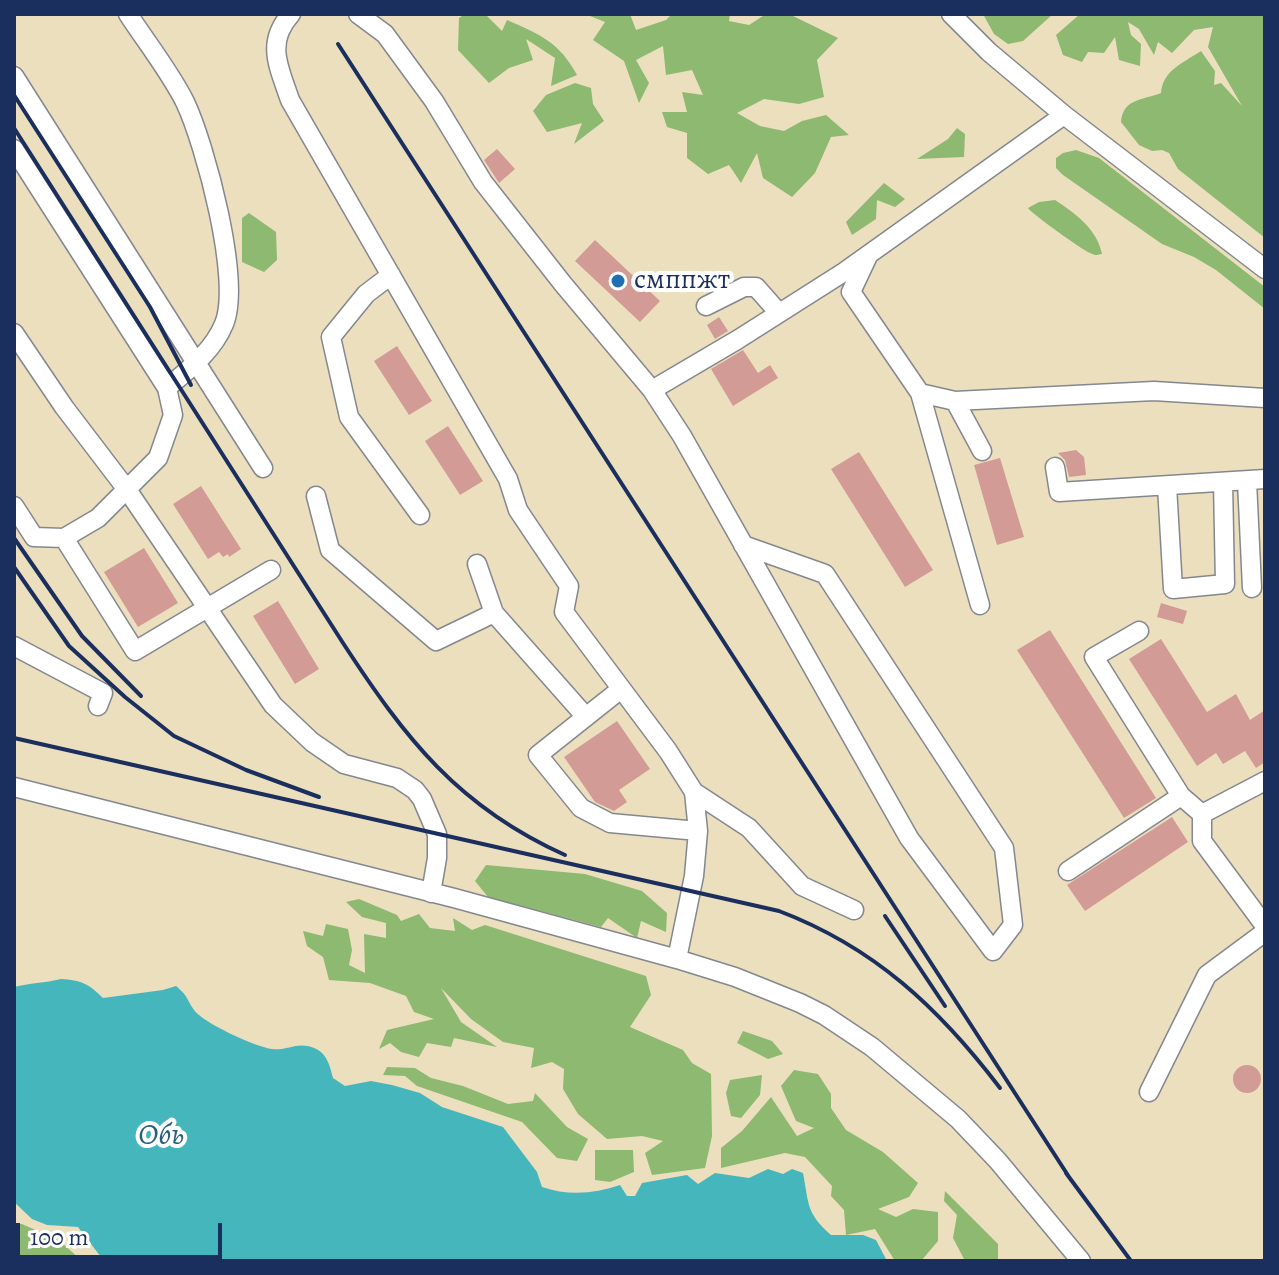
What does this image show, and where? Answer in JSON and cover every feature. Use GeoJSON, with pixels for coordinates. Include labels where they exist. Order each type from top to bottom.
{"type":"FeatureCollection","features":[{"type":"Feature","properties":{"kind":"street"},"geometry":{"type":"LineString","coordinates":[[128,14],[185,102],[211,179],[223,233],[229,298],[225,322],[212,345],[167,388]]}},
{"type":"Feature","properties":{"kind":"street"},"geometry":{"type":"LineString","coordinates":[[291,14],[282,24],[274,51],[290,100],[508,479],[518,510],[569,586],[564,612],[668,751],[694,792],[749,828],[802,886],[854,910]]}},
{"type":"Feature","properties":{"kind":"street"},"geometry":{"type":"LineString","coordinates":[[358,14],[385,34],[434,101],[483,182],[652,390],[682,436],[743,545],[909,838],[993,951],[1013,925],[1004,848],[825,574],[743,545]]}},
{"type":"Feature","properties":{"kind":"street"},"geometry":{"type":"LineString","coordinates":[[951,14],[989,52],[1064,115],[1265,269]]}},
{"type":"Feature","properties":{"kind":"street"},"geometry":{"type":"LineString","coordinates":[[14,76],[263,468]]}},
{"type":"Feature","properties":{"kind":"street"},"geometry":{"type":"LineString","coordinates":[[652,390],[869,254],[1064,115]]}},
{"type":"Feature","properties":{"kind":"street"},"geometry":{"type":"LineString","coordinates":[[14,149],[167,388],[173,415],[158,458],[98,518],[64,538],[34,537],[14,506]]}},
{"type":"Feature","properties":{"kind":"street"},"geometry":{"type":"LineString","coordinates":[[869,254],[851,292],[920,393],[980,605]]}},
{"type":"Feature","properties":{"kind":"street"},"geometry":{"type":"LineString","coordinates":[[391,275],[366,294],[331,337],[349,417],[420,515]]}},
{"type":"Feature","properties":{"kind":"street"},"geometry":{"type":"LineString","coordinates":[[706,306],[744,287],[756,287],[779,313]]}},
{"type":"Feature","properties":{"kind":"street"},"geometry":{"type":"LineString","coordinates":[[14,333],[64,407],[128,491],[273,705],[344,764],[397,778],[422,799],[437,834],[437,858],[431,893]]}},
{"type":"Feature","properties":{"kind":"street"},"geometry":{"type":"LineString","coordinates":[[920,393],[955,401],[1154,391],[1265,398]]}},
{"type":"Feature","properties":{"kind":"street"},"geometry":{"type":"LineString","coordinates":[[955,401],[982,451]]}},
{"type":"Feature","properties":{"kind":"street"},"geometry":{"type":"LineString","coordinates":[[1055,467],[1059,492],[1256,480],[1257,546],[1252,588]]}},
{"type":"Feature","properties":{"kind":"street"},"geometry":{"type":"LineString","coordinates":[[1167,486],[1173,589],[1225,584],[1223,482]]}},
{"type":"Feature","properties":{"kind":"street"},"geometry":{"type":"LineString","coordinates":[[316,496],[330,550],[436,641],[494,613]]}},
{"type":"Feature","properties":{"kind":"street"},"geometry":{"type":"LineString","coordinates":[[64,538],[135,651],[271,570]]}},
{"type":"Feature","properties":{"kind":"street"},"geometry":{"type":"LineString","coordinates":[[477,564],[494,613],[586,717]]}},
{"type":"Feature","properties":{"kind":"street"},"geometry":{"type":"LineString","coordinates":[[1139,631],[1094,657],[1181,796],[1202,814],[1202,841],[1265,929],[1207,975],[1149,1092]]}},
{"type":"Feature","properties":{"kind":"street"},"geometry":{"type":"LineString","coordinates":[[14,646],[103,693],[98,706]]}},
{"type":"Feature","properties":{"kind":"street"},"geometry":{"type":"LineString","coordinates":[[621,689],[538,755],[581,808],[610,823],[698,831]]}},
{"type":"Feature","properties":{"kind":"street"},"geometry":{"type":"LineString","coordinates":[[1202,814],[1265,781]]}},
{"type":"Feature","properties":{"kind":"street"},"geometry":{"type":"LineString","coordinates":[[14,787],[677,959],[735,977],[800,1003],[872,1047],[980,1141],[1081,1261]]}},
{"type":"Feature","properties":{"kind":"street"},"geometry":{"type":"LineString","coordinates":[[677,959],[694,876],[698,831],[694,792]]}},
{"type":"Feature","properties":{"kind":"street"},"geometry":{"type":"LineString","coordinates":[[1068,871],[1181,796]]}},
{"type":"Feature","properties":{"kind":"green space"},"geometry":{"type":"Polygon","coordinates":[[[465,14],[485,14],[502,31],[507,20],[539,35],[556,47],[577,75],[551,86],[555,58],[526,39],[533,60],[509,68],[489,83],[458,50],[459,18],[465,14]]]}},
{"type":"Feature","properties":{"kind":"green space"},"geometry":{"type":"Polygon","coordinates":[[[585,14],[630,14],[636,30],[666,20],[672,14],[730,14],[729,21],[749,25],[766,14],[789,14],[838,38],[817,60],[824,97],[799,104],[764,99],[737,113],[760,126],[784,131],[802,121],[826,115],[849,135],[831,137],[815,173],[792,197],[763,178],[757,153],[741,183],[729,165],[708,174],[687,158],[687,133],[667,127],[662,112],[687,112],[682,92],[703,95],[692,70],[666,75],[663,46],[636,60],[649,83],[639,103],[624,61],[593,40],[605,22],[585,14]]]}},
{"type":"Feature","properties":{"kind":"green space"},"geometry":{"type":"Polygon","coordinates":[[[983,14],[1053,14],[1023,41],[1008,44],[994,34],[983,14]]]}},
{"type":"Feature","properties":{"kind":"green space"},"geometry":{"type":"Polygon","coordinates":[[[1080,14],[1265,14],[1265,238],[1178,169],[1169,153],[1152,151],[1139,145],[1121,122],[1130,104],[1161,93],[1170,73],[1201,51],[1215,71],[1214,85],[1221,83],[1242,106],[1208,47],[1213,27],[1194,30],[1172,53],[1158,42],[1154,55],[1139,29],[1128,22],[1131,35],[1141,44],[1140,66],[1119,60],[1115,37],[1104,53],[1088,52],[1082,62],[1063,55],[1056,35],[1080,14]]]}},
{"type":"Feature","properties":{"kind":"green space"},"geometry":{"type":"Polygon","coordinates":[[[575,83],[591,88],[593,104],[604,121],[574,144],[582,123],[547,132],[533,111],[546,95],[575,83]]]}},
{"type":"Feature","properties":{"kind":"green space"},"geometry":{"type":"Polygon","coordinates":[[[957,128],[965,134],[964,157],[917,159],[948,139],[957,128]]]}},
{"type":"Feature","properties":{"kind":"green space"},"geometry":{"type":"Polygon","coordinates":[[[1076,150],[1099,158],[1265,287],[1265,309],[1216,270],[1162,244],[1063,175],[1056,168],[1056,158],[1076,150]]]}},
{"type":"Feature","properties":{"kind":"green space"},"geometry":{"type":"Polygon","coordinates":[[[884,183],[905,199],[895,207],[877,200],[876,219],[852,235],[846,222],[884,183]]]}},
{"type":"Feature","properties":{"kind":"green space"},"geometry":{"type":"Polygon","coordinates":[[[1055,200],[1090,229],[1102,254],[1095,255],[1085,250],[1028,208],[1039,202],[1055,200]]]}},
{"type":"Feature","properties":{"kind":"green space"},"geometry":{"type":"Polygon","coordinates":[[[249,213],[276,232],[277,260],[264,272],[242,262],[242,218],[249,213]]]}},
{"type":"Feature","properties":{"kind":"green space"},"geometry":{"type":"Polygon","coordinates":[[[486,865],[585,874],[642,891],[667,913],[666,932],[641,921],[637,938],[608,918],[601,927],[488,897],[475,881],[486,865]]]}},
{"type":"Feature","properties":{"kind":"green space"},"geometry":{"type":"Polygon","coordinates":[[[359,899],[397,915],[401,921],[419,914],[430,928],[455,931],[453,918],[472,930],[485,925],[646,976],[651,995],[630,1027],[683,1050],[692,1063],[711,1074],[712,1136],[705,1168],[652,1175],[645,1153],[663,1141],[642,1136],[607,1139],[578,1114],[563,1089],[564,1069],[552,1062],[531,1068],[534,1048],[503,1042],[471,1019],[441,988],[461,1022],[497,1047],[454,1038],[451,1047],[427,1043],[419,1057],[401,1052],[390,1043],[379,1049],[387,1030],[434,1019],[414,1012],[406,996],[370,983],[329,980],[323,957],[307,946],[303,931],[323,936],[326,924],[348,929],[352,950],[349,965],[365,973],[364,934],[386,938],[386,923],[362,917],[346,902],[359,899]]]}},
{"type":"Feature","properties":{"kind":"green space"},"geometry":{"type":"Polygon","coordinates":[[[743,1031],[772,1041],[783,1054],[768,1059],[737,1043],[743,1031]]]}},
{"type":"Feature","properties":{"kind":"green space"},"geometry":{"type":"Polygon","coordinates":[[[387,1067],[415,1068],[431,1078],[463,1086],[508,1104],[533,1101],[535,1093],[567,1127],[588,1139],[577,1161],[557,1158],[522,1122],[417,1086],[405,1076],[383,1075],[387,1067]]]}},
{"type":"Feature","properties":{"kind":"green space"},"geometry":{"type":"Polygon","coordinates":[[[794,1070],[818,1074],[831,1094],[831,1108],[846,1130],[883,1152],[918,1183],[909,1197],[878,1209],[896,1217],[913,1209],[938,1212],[938,1241],[921,1261],[895,1261],[875,1229],[846,1235],[844,1210],[831,1196],[832,1186],[805,1157],[785,1153],[721,1168],[721,1148],[742,1131],[771,1097],[797,1136],[814,1128],[796,1121],[781,1086],[794,1070]]]}},
{"type":"Feature","properties":{"kind":"green space"},"geometry":{"type":"Polygon","coordinates":[[[762,1075],[760,1095],[741,1118],[731,1116],[726,1093],[730,1080],[762,1075]]]}},
{"type":"Feature","properties":{"kind":"green space"},"geometry":{"type":"Polygon","coordinates":[[[595,1150],[633,1150],[634,1172],[610,1182],[595,1180],[595,1150]]]}},
{"type":"Feature","properties":{"kind":"green space"},"geometry":{"type":"Polygon","coordinates":[[[945,1191],[998,1244],[998,1261],[965,1261],[953,1238],[957,1215],[944,1201],[945,1191]]]}},
{"type":"Feature","properties":{"kind":"green space"},"geometry":{"type":"Polygon","coordinates":[[[14,1224],[22,1224],[60,1241],[82,1261],[14,1261],[14,1224]]]}},
{"type":"Feature","properties":{"kind":"water","name":"Обь"},"geometry":{"type":"Polygon","coordinates":[[[61,979],[84,984],[103,998],[176,986],[199,1015],[218,1028],[272,1049],[303,1045],[318,1050],[327,1060],[333,1078],[345,1086],[371,1081],[392,1085],[420,1093],[442,1107],[503,1127],[537,1172],[542,1187],[552,1190],[581,1193],[620,1185],[627,1196],[635,1196],[642,1183],[687,1175],[698,1184],[715,1173],[749,1178],[768,1169],[783,1174],[792,1169],[803,1173],[810,1207],[831,1235],[863,1235],[876,1240],[887,1261],[104,1261],[78,1227],[47,1225],[32,1219],[14,1202],[14,987],[61,979]]]}},
{"type":"Feature","properties":{"kind":"building"},"geometry":{"type":"Polygon","coordinates":[[[497,149],[515,169],[499,183],[484,160],[497,149]]]}},
{"type":"Feature","properties":{"kind":"building","name":"смппжт"},"geometry":{"type":"Polygon","coordinates":[[[595,240],[660,301],[640,322],[575,261],[595,240]]]}},
{"type":"Feature","properties":{"kind":"building"},"geometry":{"type":"Polygon","coordinates":[[[719,317],[728,331],[715,339],[707,325],[719,317]]]}},
{"type":"Feature","properties":{"kind":"building"},"geometry":{"type":"Polygon","coordinates":[[[397,346],[432,401],[409,415],[374,361],[397,346]]]}},
{"type":"Feature","properties":{"kind":"building"},"geometry":{"type":"Polygon","coordinates":[[[743,350],[758,373],[770,365],[778,378],[733,406],[711,369],[743,350]]]}},
{"type":"Feature","properties":{"kind":"building"},"geometry":{"type":"Polygon","coordinates":[[[448,426],[483,481],[460,495],[425,441],[448,426]]]}},
{"type":"Feature","properties":{"kind":"building"},"geometry":{"type":"Polygon","coordinates":[[[1076,450],[1084,457],[1086,475],[1069,477],[1065,460],[1058,453],[1076,450]]]}},
{"type":"Feature","properties":{"kind":"building"},"geometry":{"type":"Polygon","coordinates":[[[859,452],[933,570],[905,587],[831,469],[859,452]]]}},
{"type":"Feature","properties":{"kind":"building"},"geometry":{"type":"Polygon","coordinates":[[[1000,458],[1024,537],[997,545],[974,465],[1000,458]]]}},
{"type":"Feature","properties":{"kind":"building"},"geometry":{"type":"Polygon","coordinates":[[[201,486],[241,549],[229,557],[228,554],[223,557],[219,552],[208,559],[173,504],[201,486]]]}},
{"type":"Feature","properties":{"kind":"building"},"geometry":{"type":"Polygon","coordinates":[[[144,548],[178,603],[138,627],[104,572],[144,548]]]}},
{"type":"Feature","properties":{"kind":"building"},"geometry":{"type":"Polygon","coordinates":[[[278,601],[319,669],[295,684],[253,616],[278,601]]]}},
{"type":"Feature","properties":{"kind":"building"},"geometry":{"type":"Polygon","coordinates":[[[1161,603],[1187,611],[1183,624],[1157,617],[1161,603]]]}},
{"type":"Feature","properties":{"kind":"building"},"geometry":{"type":"Polygon","coordinates":[[[1050,630],[1156,798],[1124,818],[1017,650],[1050,630]]]}},
{"type":"Feature","properties":{"kind":"building"},"geometry":{"type":"Polygon","coordinates":[[[1161,639],[1207,712],[1236,694],[1250,720],[1265,710],[1265,762],[1256,768],[1245,751],[1223,764],[1216,753],[1197,766],[1129,659],[1161,639]]]}},
{"type":"Feature","properties":{"kind":"building"},"geometry":{"type":"Polygon","coordinates":[[[617,721],[650,769],[619,790],[627,802],[614,811],[595,802],[564,757],[617,721]]]}},
{"type":"Feature","properties":{"kind":"building"},"geometry":{"type":"Polygon","coordinates":[[[1172,817],[1188,842],[1085,911],[1067,885],[1172,817]]]}},
{"type":"Feature","properties":{"kind":"building"},"geometry":{"type":"Polygon","coordinates":[[[1247,1065],[1257,1069],[1261,1079],[1257,1089],[1247,1093],[1237,1089],[1233,1079],[1237,1069],[1247,1065]]]}},
{"type":"Feature","properties":{"kind":"railway"},"geometry":{"type":"LineString","coordinates":[[338,44],[1071,1180]]}},
{"type":"Feature","properties":{"kind":"railway"},"geometry":{"type":"LineString","coordinates":[[14,95],[150,307],[191,385]]}},
{"type":"Feature","properties":{"kind":"railway"},"geometry":{"type":"LineString","coordinates":[[14,128],[343,643],[389,709],[437,767],[464,792],[527,836],[565,855]]}},
{"type":"Feature","properties":{"kind":"railway"},"geometry":{"type":"LineString","coordinates":[[14,538],[82,636],[141,696]]}},
{"type":"Feature","properties":{"kind":"railway"},"geometry":{"type":"LineString","coordinates":[[14,567],[69,646],[174,736],[246,770],[319,797]]}},
{"type":"Feature","properties":{"kind":"railway"},"geometry":{"type":"LineString","coordinates":[[14,738],[779,911],[845,943],[902,983],[953,1032],[1000,1088]]}},
{"type":"Feature","properties":{"kind":"railway"},"geometry":{"type":"LineString","coordinates":[[885,916],[945,1006]]}},
{"type":"Feature","properties":{"kind":"railway"},"geometry":{"type":"LineString","coordinates":[[1066,1173],[1131,1261]]}},
{"type":"Feature","properties":{"kind":"place","name":"смппжт"},"geometry":{"type":"Point","coordinates":[618,281]}}]}
